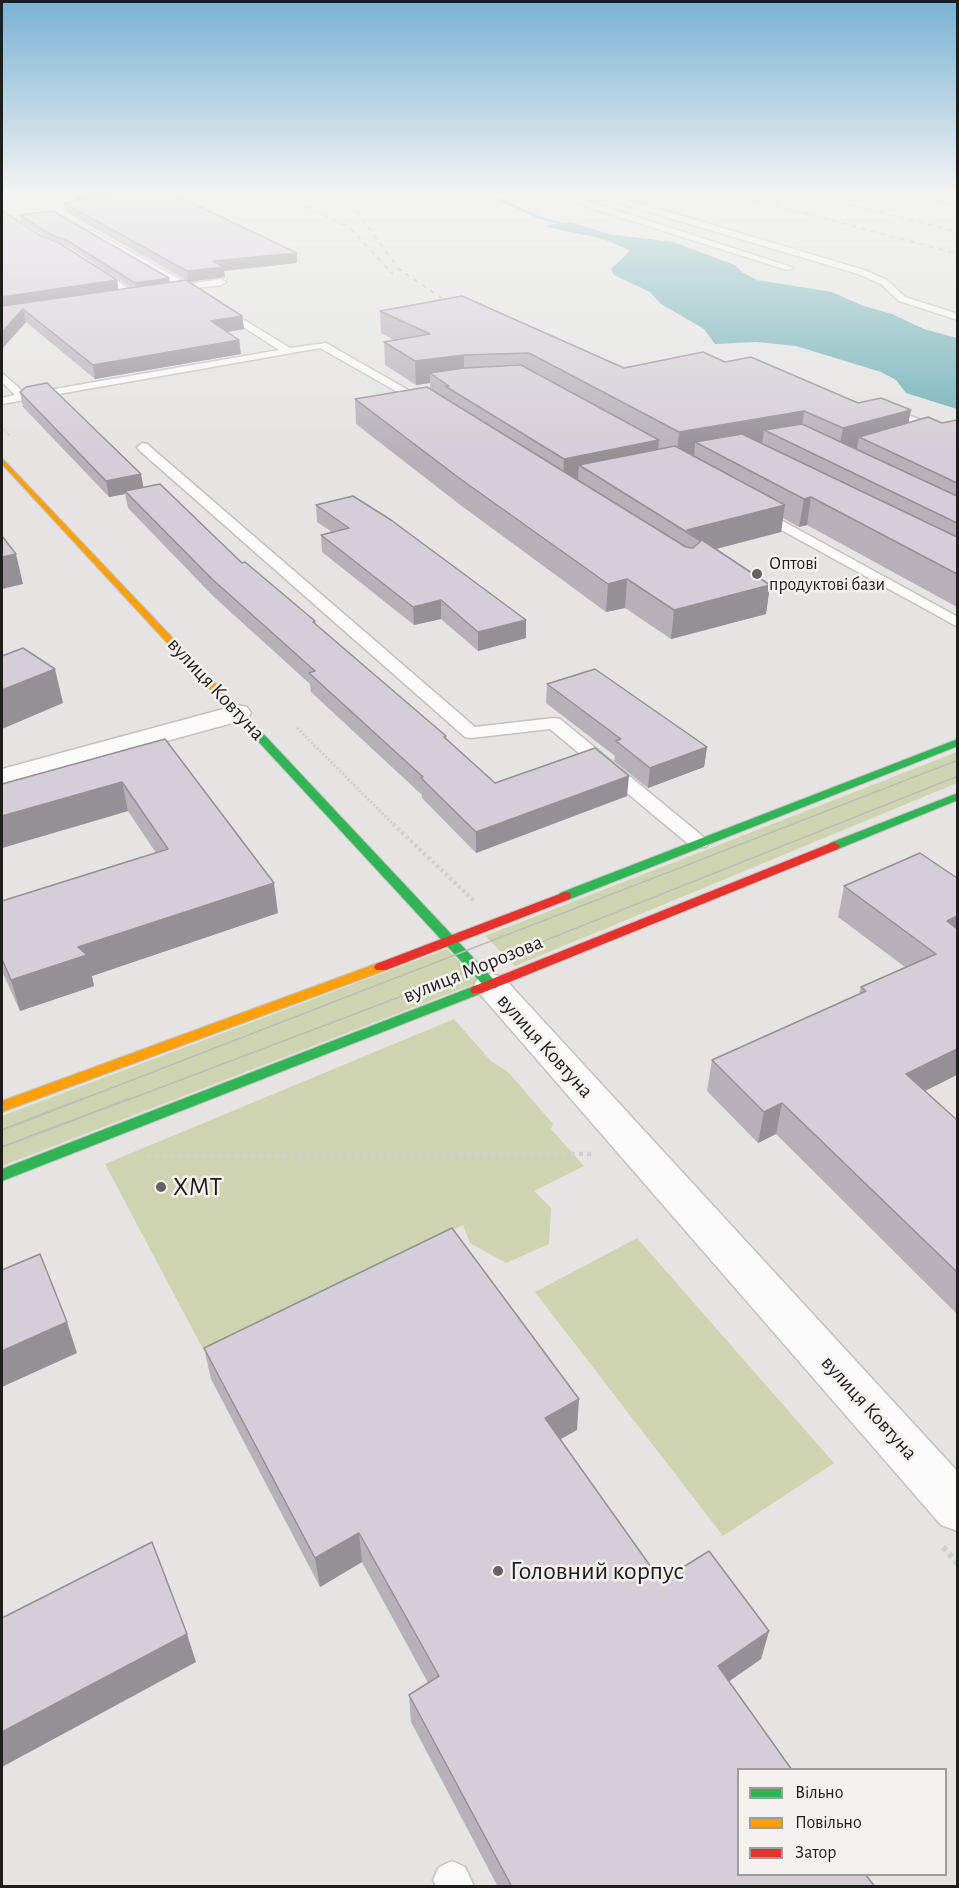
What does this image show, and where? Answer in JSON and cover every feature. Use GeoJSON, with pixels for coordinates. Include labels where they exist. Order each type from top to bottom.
{"type":"FeatureCollection","features":[{"type":"Feature","properties":{"kind":"main road","name":"вулиця Ковтуна"},"geometry":{"type":"LineString","coordinates":[[5,468],[238,713],[491,985]]}},
{"type":"Feature","properties":{"kind":"main road","name":"вулиця Морозова"},"geometry":{"type":"LineString","coordinates":[[2,1107],[451,941],[957,742]]}},
{"type":"Feature","properties":{"kind":"main road","name":"вулиця Морозова"},"geometry":{"type":"LineString","coordinates":[[2,1175],[491,985],[957,796]]}},
{"type":"Feature","properties":{"kind":"street"},"geometry":{"type":"LineString","coordinates":[[2,777],[238,713]]}},
{"type":"Feature","properties":{"kind":"street","name":"вулиця Ковтуна"},"geometry":{"type":"LineString","coordinates":[[491,985],[957,1508]]}},
{"type":"Feature","properties":{"kind":"lane"},"geometry":{"type":"LineString","coordinates":[[113,279],[140,295],[114,298]]}},
{"type":"Feature","properties":{"kind":"lane"},"geometry":{"type":"LineString","coordinates":[[172,279],[186,287]]}},
{"type":"Feature","properties":{"kind":"lane"},"geometry":{"type":"LineString","coordinates":[[877,279],[884,282],[902,299],[957,317]]}},
{"type":"Feature","properties":{"kind":"lane"},"geometry":{"type":"LineString","coordinates":[[166,291],[221,282]]}},
{"type":"Feature","properties":{"kind":"lane"},"geometry":{"type":"LineString","coordinates":[[207,299],[288,351]]}},
{"type":"Feature","properties":{"kind":"lane"},"geometry":{"type":"LineString","coordinates":[[2,401],[322,345],[409,392],[438,411]]}},
{"type":"Feature","properties":{"kind":"lane"},"geometry":{"type":"LineString","coordinates":[[2,376],[23,397]]}},
{"type":"Feature","properties":{"kind":"lane"},"geometry":{"type":"LineString","coordinates":[[409,392],[431,389]]}},
{"type":"Feature","properties":{"kind":"lane"},"geometry":{"type":"LineString","coordinates":[[896,414],[957,437]]}},
{"type":"Feature","properties":{"kind":"lane"},"geometry":{"type":"LineString","coordinates":[[918,438],[941,431]]}},
{"type":"Feature","properties":{"kind":"lane"},"geometry":{"type":"LineString","coordinates":[[143,447],[471,733],[554,723],[699,843]]}},
{"type":"Feature","properties":{"kind":"lane"},"geometry":{"type":"LineString","coordinates":[[745,504],[957,623]]}},
{"type":"Feature","properties":{"kind":"path"},"geometry":{"type":"LineString","coordinates":[[138,1156],[593,1154]]}},
{"type":"Feature","properties":{"kind":"green space"},"geometry":{"type":"Polygon","coordinates":[[[957,752],[957,783],[515,966],[485,936],[957,752]]]}},
{"type":"Feature","properties":{"kind":"green space"},"geometry":{"type":"Polygon","coordinates":[[[447,949],[479,982],[2,1166],[2,1116],[447,949]]]}},
{"type":"Feature","properties":{"kind":"green space"},"geometry":{"type":"Polygon","coordinates":[[[454,1019],[491,1061],[508,1072],[553,1124],[551,1129],[584,1166],[534,1191],[551,1208],[549,1244],[506,1263],[470,1243],[463,1225],[204,1351],[105,1164],[454,1019]]]}},
{"type":"Feature","properties":{"kind":"green space"},"geometry":{"type":"Polygon","coordinates":[[[637,1238],[834,1463],[723,1536],[535,1292],[637,1238]]]}},
{"type":"Feature","properties":{"kind":"water"},"geometry":{"type":"Polygon","coordinates":[[[623,279],[755,279],[832,292],[861,305],[892,314],[924,329],[957,338],[957,409],[906,393],[896,380],[881,372],[796,346],[756,342],[715,344],[704,329],[661,304],[650,292],[623,279]]]}},
{"type":"Feature","properties":{"kind":"building"},"geometry":{"type":"Polygon","coordinates":[[[2,279],[117,280],[2,297],[2,279]]]}},
{"type":"Feature","properties":{"kind":"building"},"geometry":{"type":"Polygon","coordinates":[[[129,279],[161,279],[135,283],[129,279]]]}},
{"type":"Feature","properties":{"kind":"building"},"geometry":{"type":"Polygon","coordinates":[[[186,280],[242,316],[211,321],[239,340],[93,365],[23,309],[2,332],[2,306],[186,280]]]}},
{"type":"Feature","properties":{"kind":"building"},"geometry":{"type":"Polygon","coordinates":[[[462,296],[624,368],[703,352],[725,362],[751,357],[858,403],[881,398],[911,410],[843,428],[804,411],[679,432],[529,353],[464,355],[415,361],[384,342],[430,334],[380,311],[462,296]]]}},
{"type":"Feature","properties":{"kind":"building"},"geometry":{"type":"Polygon","coordinates":[[[521,365],[659,440],[564,459],[445,386],[449,386],[430,373],[464,368],[521,365]]]}},
{"type":"Feature","properties":{"kind":"building"},"geometry":{"type":"Polygon","coordinates":[[[47,383],[141,474],[106,481],[20,392],[26,387],[47,383]]]}},
{"type":"Feature","properties":{"kind":"building"},"geometry":{"type":"Polygon","coordinates":[[[427,387],[686,547],[693,548],[701,541],[579,465],[675,446],[785,505],[687,530],[770,585],[674,610],[627,579],[608,584],[459,478],[355,399],[427,387]]]}},
{"type":"Feature","properties":{"kind":"building"},"geometry":{"type":"Polygon","coordinates":[[[928,417],[942,423],[957,420],[957,483],[859,437],[928,417]]]}},
{"type":"Feature","properties":{"kind":"building"},"geometry":{"type":"Polygon","coordinates":[[[802,424],[957,496],[957,523],[764,430],[802,424]]]}},
{"type":"Feature","properties":{"kind":"building"},"geometry":{"type":"Polygon","coordinates":[[[742,434],[957,537],[957,574],[811,497],[804,499],[695,442],[742,434]]]}},
{"type":"Feature","properties":{"kind":"building"},"geometry":{"type":"Polygon","coordinates":[[[160,484],[242,563],[245,562],[315,621],[313,622],[446,736],[444,737],[495,783],[595,748],[629,776],[476,832],[421,778],[423,777],[309,673],[315,671],[212,579],[125,491],[160,484]]]}},
{"type":"Feature","properties":{"kind":"building"},"geometry":{"type":"Polygon","coordinates":[[[353,496],[391,520],[526,620],[478,632],[441,600],[413,607],[321,535],[349,528],[316,505],[353,496]]]}},
{"type":"Feature","properties":{"kind":"building"},"geometry":{"type":"Polygon","coordinates":[[[2,536],[16,554],[2,557],[2,536]]]}},
{"type":"Feature","properties":{"kind":"building"},"geometry":{"type":"Polygon","coordinates":[[[23,648],[55,669],[2,690],[2,656],[23,648]]]}},
{"type":"Feature","properties":{"kind":"building"},"geometry":{"type":"Polygon","coordinates":[[[595,669],[707,747],[650,768],[616,741],[621,739],[547,684],[595,669]]]}},
{"type":"Feature","properties":{"kind":"building"},"geometry":{"type":"Polygon","coordinates":[[[165,739],[274,883],[78,947],[87,955],[11,980],[2,959],[2,901],[168,849],[122,782],[2,816],[2,784],[165,739]]]}},
{"type":"Feature","properties":{"kind":"building"},"geometry":{"type":"Polygon","coordinates":[[[920,853],[957,878],[957,916],[947,921],[957,929],[957,1049],[906,1074],[957,1120],[957,1272],[782,1103],[764,1112],[712,1060],[866,991],[861,987],[936,954],[844,886],[920,853]]]}},
{"type":"Feature","properties":{"kind":"building","name":"Головний корпус"},"geometry":{"type":"Polygon","coordinates":[[[452,1228],[579,1399],[545,1418],[661,1581],[709,1551],[769,1631],[718,1666],[791,1768],[737,1768],[737,1876],[867,1876],[875,1887],[512,1887],[409,1695],[439,1676],[359,1533],[315,1558],[204,1348],[452,1228]]]}},
{"type":"Feature","properties":{"kind":"building"},"geometry":{"type":"Polygon","coordinates":[[[40,1254],[67,1322],[2,1351],[2,1270],[40,1254]]]}},
{"type":"Feature","properties":{"kind":"building"},"geometry":{"type":"Polygon","coordinates":[[[152,1542],[187,1634],[2,1732],[2,1618],[152,1542]]]}},
{"type":"Feature","properties":{"kind":"tram line"},"geometry":{"type":"LineString","coordinates":[[78,1101],[958,760]]}},
{"type":"Feature","properties":{"kind":"tram line"},"geometry":{"type":"LineString","coordinates":[[125,1101],[476,968],[958,776]]}},
{"type":"Feature","properties":{"kind":"tram line"},"geometry":{"type":"LineString","coordinates":[[2,1130],[82,1099]]}},
{"type":"Feature","properties":{"kind":"tram line"},"geometry":{"type":"LineString","coordinates":[[2,1147],[129,1099]]}},
{"type":"Feature","properties":{"kind":"railway"},"geometry":{"type":"LineString","coordinates":[[414,279],[443,299]]}},
{"type":"Feature","properties":{"kind":"railway"},"geometry":{"type":"LineString","coordinates":[[441,298],[457,309]]}},
{"type":"Feature","properties":{"kind":"traffic: fast"},"geometry":{"type":"LineString","coordinates":[[236,711],[491,985]]}},
{"type":"Feature","properties":{"kind":"traffic: fast"},"geometry":{"type":"LineString","coordinates":[[565,896],[958,742]]}},
{"type":"Feature","properties":{"kind":"traffic: fast"},"geometry":{"type":"LineString","coordinates":[[834,846],[958,796]]}},
{"type":"Feature","properties":{"kind":"traffic: fast"},"geometry":{"type":"LineString","coordinates":[[2,1175],[477,990]]}},
{"type":"Feature","properties":{"kind":"traffic: slow"},"geometry":{"type":"LineString","coordinates":[[2,460],[236,711]]}},
{"type":"Feature","properties":{"kind":"traffic: slow"},"geometry":{"type":"LineString","coordinates":[[2,1107],[381,967]]}},
{"type":"Feature","properties":{"kind":"traffic: jam"},"geometry":{"type":"LineString","coordinates":[[477,990],[834,846]]}},
{"type":"Feature","properties":{"kind":"traffic: jam"},"geometry":{"type":"LineString","coordinates":[[381,967],[565,896]]}},
{"type":"Feature","properties":{"kind":"place","name":"Оптові продуктові бази"},"geometry":{"type":"Point","coordinates":[757,574]}},
{"type":"Feature","properties":{"kind":"place","name":"ХМТ"},"geometry":{"type":"Point","coordinates":[161,1187]}},
{"type":"Feature","properties":{"kind":"place","name":"Головний корпус"},"geometry":{"type":"Point","coordinates":[498,1571]}}]}
